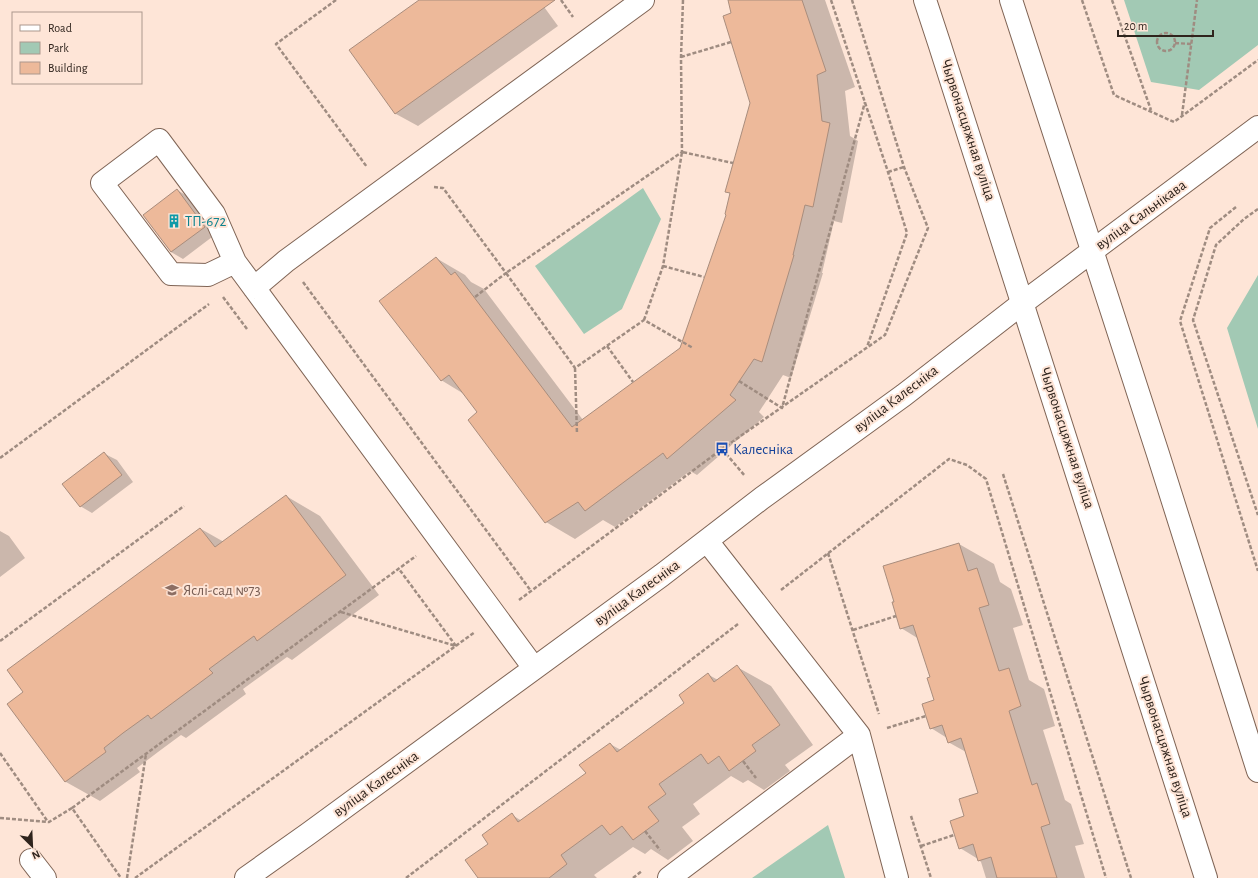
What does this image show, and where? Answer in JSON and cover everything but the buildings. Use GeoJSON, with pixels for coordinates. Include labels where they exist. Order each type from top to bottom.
{"type":"FeatureCollection","features":[{"type":"Feature","properties":{"kind":"main road"},"geometry":{"type":"LineString","coordinates":[[254,288],[286,260],[643,0]]}},
{"type":"Feature","properties":{"kind":"main road","name":"Чырвонасцяжная вуліца"},"geometry":{"type":"LineString","coordinates":[[925,0],[1024,302],[1206,878]]}},
{"type":"Feature","properties":{"kind":"main road"},"geometry":{"type":"LineString","coordinates":[[1011,0],[1257,762]]}},
{"type":"Feature","properties":{"kind":"main road","name":"вуліца Сальнікава"},"geometry":{"type":"LineString","coordinates":[[1024,302],[1258,127]]}},
{"type":"Feature","properties":{"kind":"main road"},"geometry":{"type":"LineString","coordinates":[[235,262],[208,274],[171,274],[102,183],[160,140],[214,214],[235,262],[534,668]]}},
{"type":"Feature","properties":{"kind":"main road","name":"вуліца Калесніка"},"geometry":{"type":"LineString","coordinates":[[246,878],[707,541],[762,498],[904,395],[1024,302]]}},
{"type":"Feature","properties":{"kind":"main road"},"geometry":{"type":"LineString","coordinates":[[707,541],[859,735],[897,878]]}},
{"type":"Feature","properties":{"kind":"main road"},"geometry":{"type":"LineString","coordinates":[[669,878],[859,735]]}},
{"type":"Feature","properties":{"kind":"main road"},"geometry":{"type":"LineString","coordinates":[[31,860],[45,878]]}},
{"type":"Feature","properties":{"kind":"path"},"geometry":{"type":"LineString","coordinates":[[336,0],[276,44],[368,168]]}},
{"type":"Feature","properties":{"kind":"path"},"geometry":{"type":"LineString","coordinates":[[560,0],[574,19]]}},
{"type":"Feature","properties":{"kind":"path"},"geometry":{"type":"LineString","coordinates":[[575,368],[644,320],[663,266],[682,152],[681,57],[683,0]]}},
{"type":"Feature","properties":{"kind":"path"},"geometry":{"type":"LineString","coordinates":[[831,0],[907,233],[867,348]]}},
{"type":"Feature","properties":{"kind":"path"},"geometry":{"type":"LineString","coordinates":[[135,878],[456,646],[722,449],[886,335],[928,228],[904,167],[852,0]]}},
{"type":"Feature","properties":{"kind":"path"},"geometry":{"type":"LineString","coordinates":[[1082,0],[1114,95],[1174,122],[1258,60]]}},
{"type":"Feature","properties":{"kind":"path"},"geometry":{"type":"LineString","coordinates":[[1116,0],[1112,0],[1152,111]]}},
{"type":"Feature","properties":{"kind":"path"},"geometry":{"type":"LineString","coordinates":[[1182,116],[1197,0]]}},
{"type":"Feature","properties":{"kind":"path"},"geometry":{"type":"LineString","coordinates":[[1166,32],[1174,37],[1175,43],[1172,49],[1166,51],[1160,50],[1156,41],[1160,34],[1166,32]]}},
{"type":"Feature","properties":{"kind":"path"},"geometry":{"type":"LineString","coordinates":[[681,57],[731,42]]}},
{"type":"Feature","properties":{"kind":"path"},"geometry":{"type":"LineString","coordinates":[[1175,43],[1191,44]]}},
{"type":"Feature","properties":{"kind":"path"},"geometry":{"type":"LineString","coordinates":[[782,408],[865,102]]}},
{"type":"Feature","properties":{"kind":"path"},"geometry":{"type":"LineString","coordinates":[[475,297],[506,273],[682,152],[733,163]]}},
{"type":"Feature","properties":{"kind":"path"},"geometry":{"type":"LineString","coordinates":[[888,172],[904,167]]}},
{"type":"Feature","properties":{"kind":"path"},"geometry":{"type":"LineString","coordinates":[[429,186],[442,188],[575,368],[577,434]]}},
{"type":"Feature","properties":{"kind":"path"},"geometry":{"type":"LineString","coordinates":[[1236,207],[1210,228],[1180,321],[1258,571]]}},
{"type":"Feature","properties":{"kind":"path"},"geometry":{"type":"LineString","coordinates":[[1258,209],[1244,219],[1216,245],[1193,320],[1258,515]]}},
{"type":"Feature","properties":{"kind":"path"},"geometry":{"type":"LineString","coordinates":[[286,260],[531,591]]}},
{"type":"Feature","properties":{"kind":"path"},"geometry":{"type":"LineString","coordinates":[[663,266],[704,277]]}},
{"type":"Feature","properties":{"kind":"path"},"geometry":{"type":"LineString","coordinates":[[221,295],[249,332]]}},
{"type":"Feature","properties":{"kind":"path"},"geometry":{"type":"LineString","coordinates":[[0,458],[215,299]]}},
{"type":"Feature","properties":{"kind":"path"},"geometry":{"type":"LineString","coordinates":[[644,320],[693,348]]}},
{"type":"Feature","properties":{"kind":"path"},"geometry":{"type":"LineString","coordinates":[[607,346],[633,382]]}},
{"type":"Feature","properties":{"kind":"path"},"geometry":{"type":"LineString","coordinates":[[739,381],[782,408]]}},
{"type":"Feature","properties":{"kind":"path"},"geometry":{"type":"LineString","coordinates":[[722,449],[762,498]]}},
{"type":"Feature","properties":{"kind":"path"},"geometry":{"type":"LineString","coordinates":[[406,878],[759,608],[949,459],[967,465],[986,479],[1106,878]]}},
{"type":"Feature","properties":{"kind":"path"},"geometry":{"type":"LineString","coordinates":[[1003,474],[1131,878]]}},
{"type":"Feature","properties":{"kind":"path"},"geometry":{"type":"LineString","coordinates":[[0,641],[184,506]]}},
{"type":"Feature","properties":{"kind":"path"},"geometry":{"type":"LineString","coordinates":[[0,818],[49,822],[72,808],[418,555],[413,549]]}},
{"type":"Feature","properties":{"kind":"path"},"geometry":{"type":"LineString","coordinates":[[399,569],[456,646]]}},
{"type":"Feature","properties":{"kind":"path"},"geometry":{"type":"LineString","coordinates":[[340,611],[456,646]]}},
{"type":"Feature","properties":{"kind":"path"},"geometry":{"type":"LineString","coordinates":[[853,630],[896,616]]}},
{"type":"Feature","properties":{"kind":"path"},"geometry":{"type":"LineString","coordinates":[[884,729],[926,716]]}},
{"type":"Feature","properties":{"kind":"path"},"geometry":{"type":"LineString","coordinates":[[0,753],[49,822]]}},
{"type":"Feature","properties":{"kind":"path"},"geometry":{"type":"LineString","coordinates":[[127,878],[146,754]]}},
{"type":"Feature","properties":{"kind":"path"},"geometry":{"type":"LineString","coordinates":[[742,761],[756,778]]}},
{"type":"Feature","properties":{"kind":"path"},"geometry":{"type":"LineString","coordinates":[[72,808],[122,878]]}},
{"type":"Feature","properties":{"kind":"path"},"geometry":{"type":"LineString","coordinates":[[645,832],[664,855]]}},
{"type":"Feature","properties":{"kind":"path"},"geometry":{"type":"LineString","coordinates":[[921,846],[954,835]]}},
{"type":"Feature","properties":{"kind":"path"},"geometry":{"type":"LineString","coordinates":[[633,878],[646,869]]}},
{"type":"Feature","properties":{"kind":"green space"},"geometry":{"type":"Polygon","coordinates":[[[1124,0],[1258,0],[1258,45],[1199,90],[1151,82],[1124,0]]]}},
{"type":"Feature","properties":{"kind":"green space"},"geometry":{"type":"Polygon","coordinates":[[[643,188],[661,219],[622,309],[584,334],[535,266],[643,188]]]}},
{"type":"Feature","properties":{"kind":"green space"},"geometry":{"type":"Polygon","coordinates":[[[1258,275],[1258,429],[1227,328],[1258,275]]]}},
{"type":"Feature","properties":{"kind":"green space"},"geometry":{"type":"Polygon","coordinates":[[[828,825],[845,878],[752,878],[828,825]]]}},
{"type":"Feature","properties":{"kind":"place","name":"ТП-672"},"geometry":{"type":"Point","coordinates":[174,221]}},
{"type":"Feature","properties":{"kind":"place","name":"Калесніка"},"geometry":{"type":"Point","coordinates":[722,449]}},
{"type":"Feature","properties":{"kind":"place","name":"Яслі-сад №73"},"geometry":{"type":"Point","coordinates":[172,590]}}]}
